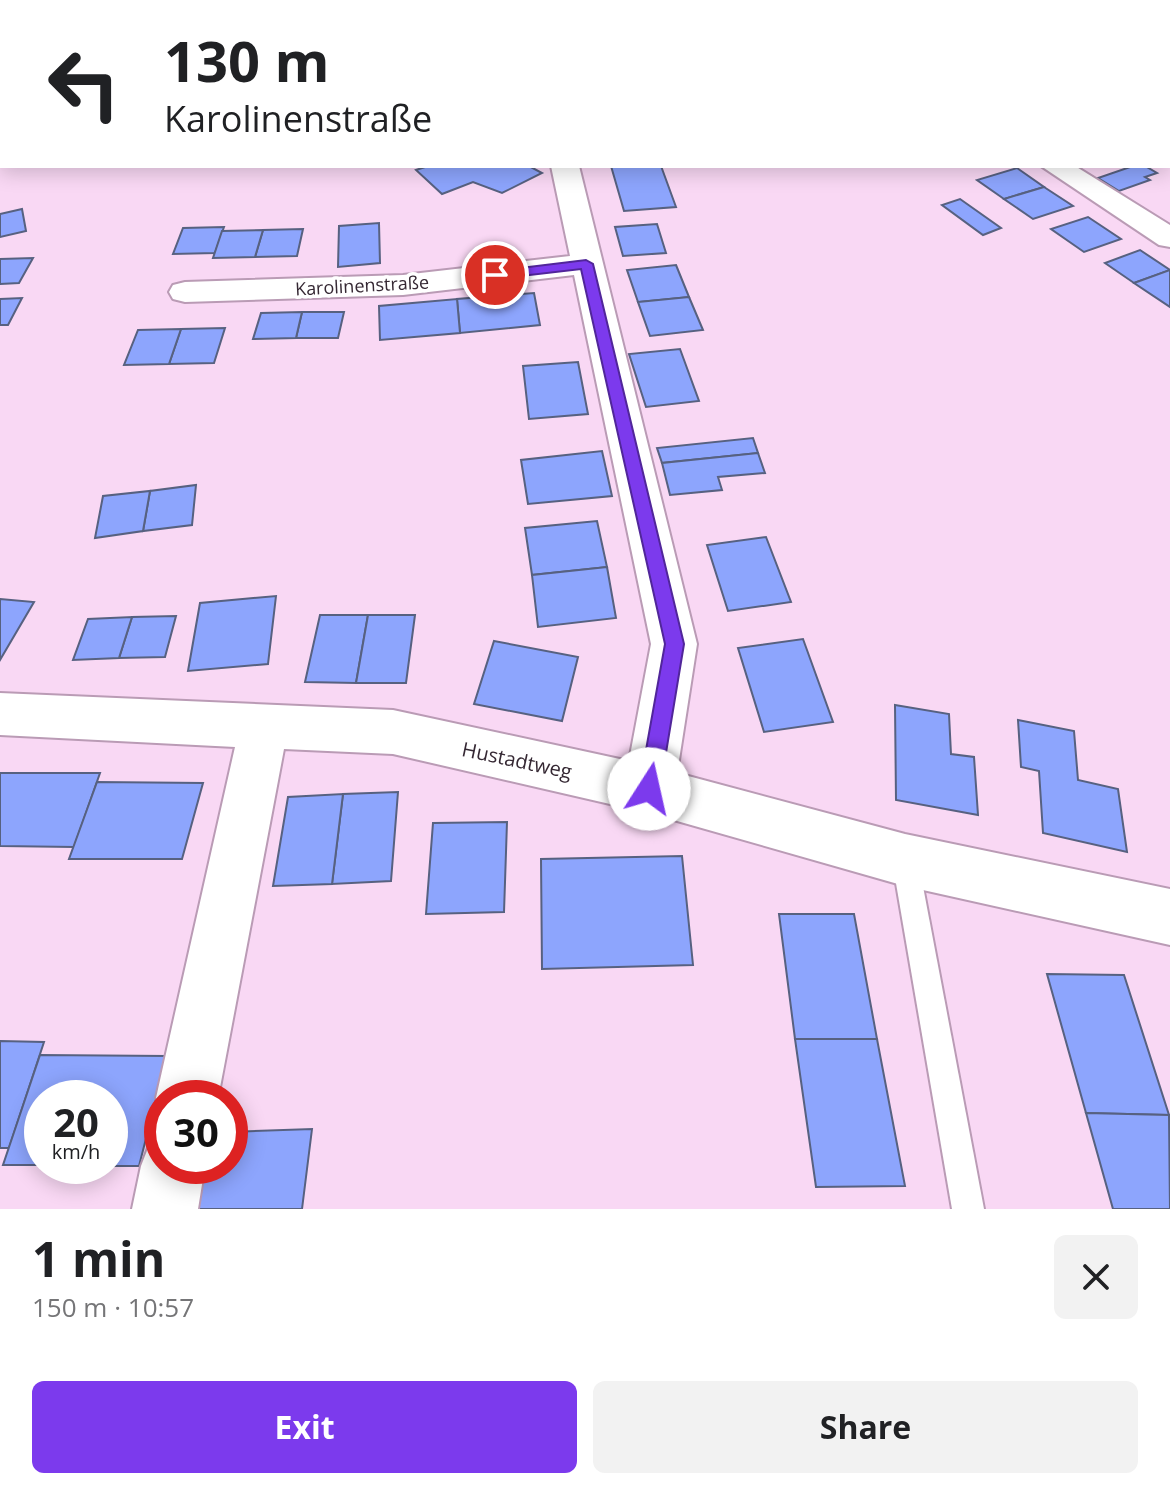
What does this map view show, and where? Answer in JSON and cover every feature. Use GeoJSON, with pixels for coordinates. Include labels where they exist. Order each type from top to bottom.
{"type":"FeatureCollection","features":[{"type":"Feature","properties":{"kind":"street"},"geometry":{"type":"LineString","coordinates":[[565,168],[674,644],[649,789]]}},
{"type":"Feature","properties":{"kind":"street"},"geometry":{"type":"LineString","coordinates":[[1058,168],[1170,238]]}},
{"type":"Feature","properties":{"kind":"street","name":"Karolinenstraße"},"geometry":{"type":"LineString","coordinates":[[185,292],[403,285],[586,264]]}},
{"type":"Feature","properties":{"kind":"street","name":"Hustadtweg"},"geometry":{"type":"LineString","coordinates":[[0,714],[393,732],[649,789],[905,860],[1170,917]]}},
{"type":"Feature","properties":{"kind":"street"},"geometry":{"type":"LineString","coordinates":[[191,1080],[264,724]]}},
{"type":"Feature","properties":{"kind":"street"},"geometry":{"type":"LineString","coordinates":[[165,1209],[170,1184]]}},
{"type":"Feature","properties":{"kind":"lane"},"geometry":{"type":"LineString","coordinates":[[905,860],[968,1209]]}},
{"type":"Feature","properties":{"kind":"building"},"geometry":{"type":"Polygon","coordinates":[[[533,168],[542,173],[502,193],[473,182],[442,194],[416,170],[533,168]]]}},
{"type":"Feature","properties":{"kind":"building"},"geometry":{"type":"Polygon","coordinates":[[[612,168],[662,168],[676,207],[624,211],[612,168]]]}},
{"type":"Feature","properties":{"kind":"building"},"geometry":{"type":"Polygon","coordinates":[[[1017,168],[1044,187],[1004,199],[977,180],[1017,168]]]}},
{"type":"Feature","properties":{"kind":"building"},"geometry":{"type":"Polygon","coordinates":[[[1127,168],[1148,168],[1157,173],[1145,177],[1150,180],[1119,191],[1098,178],[1127,168]]]}},
{"type":"Feature","properties":{"kind":"building"},"geometry":{"type":"Polygon","coordinates":[[[1044,187],[1073,206],[1033,219],[1004,199],[1044,187]]]}},
{"type":"Feature","properties":{"kind":"building"},"geometry":{"type":"Polygon","coordinates":[[[960,199],[1001,228],[983,235],[942,205],[960,199]]]}},
{"type":"Feature","properties":{"kind":"building"},"geometry":{"type":"Polygon","coordinates":[[[22,209],[26,231],[0,237],[0,214],[22,209]]]}},
{"type":"Feature","properties":{"kind":"building"},"geometry":{"type":"Polygon","coordinates":[[[1088,217],[1121,239],[1084,252],[1051,229],[1088,217]]]}},
{"type":"Feature","properties":{"kind":"building"},"geometry":{"type":"Polygon","coordinates":[[[379,223],[380,263],[338,267],[339,226],[379,223]]]}},
{"type":"Feature","properties":{"kind":"building"},"geometry":{"type":"Polygon","coordinates":[[[657,224],[666,253],[623,256],[615,227],[657,224]]]}},
{"type":"Feature","properties":{"kind":"building"},"geometry":{"type":"Polygon","coordinates":[[[224,227],[215,253],[173,254],[183,228],[224,227]]]}},
{"type":"Feature","properties":{"kind":"building"},"geometry":{"type":"Polygon","coordinates":[[[303,229],[297,256],[255,257],[263,230],[303,229]]]}},
{"type":"Feature","properties":{"kind":"building"},"geometry":{"type":"Polygon","coordinates":[[[263,230],[255,257],[213,258],[222,231],[263,230]]]}},
{"type":"Feature","properties":{"kind":"building"},"geometry":{"type":"Polygon","coordinates":[[[1140,250],[1170,270],[1134,283],[1105,263],[1140,250]]]}},
{"type":"Feature","properties":{"kind":"building"},"geometry":{"type":"Polygon","coordinates":[[[33,258],[19,283],[0,284],[0,259],[33,258]]]}},
{"type":"Feature","properties":{"kind":"building"},"geometry":{"type":"Polygon","coordinates":[[[676,265],[689,297],[638,302],[627,270],[676,265]]]}},
{"type":"Feature","properties":{"kind":"building"},"geometry":{"type":"Polygon","coordinates":[[[1170,270],[1170,307],[1134,283],[1170,270]]]}},
{"type":"Feature","properties":{"kind":"building"},"geometry":{"type":"Polygon","coordinates":[[[534,293],[540,325],[460,333],[457,299],[534,293]]]}},
{"type":"Feature","properties":{"kind":"building"},"geometry":{"type":"Polygon","coordinates":[[[689,297],[703,330],[650,336],[638,302],[689,297]]]}},
{"type":"Feature","properties":{"kind":"building"},"geometry":{"type":"Polygon","coordinates":[[[22,298],[8,325],[0,325],[0,299],[22,298]]]}},
{"type":"Feature","properties":{"kind":"building"},"geometry":{"type":"Polygon","coordinates":[[[457,299],[460,333],[380,340],[379,306],[457,299]]]}},
{"type":"Feature","properties":{"kind":"building"},"geometry":{"type":"Polygon","coordinates":[[[302,312],[344,312],[338,338],[296,338],[302,312]]]}},
{"type":"Feature","properties":{"kind":"building"},"geometry":{"type":"Polygon","coordinates":[[[302,312],[296,338],[253,339],[261,313],[302,312]]]}},
{"type":"Feature","properties":{"kind":"building"},"geometry":{"type":"Polygon","coordinates":[[[225,328],[214,363],[169,364],[181,329],[225,328]]]}},
{"type":"Feature","properties":{"kind":"building"},"geometry":{"type":"Polygon","coordinates":[[[181,329],[169,364],[124,365],[138,330],[181,329]]]}},
{"type":"Feature","properties":{"kind":"building"},"geometry":{"type":"Polygon","coordinates":[[[680,349],[699,401],[646,407],[629,354],[680,349]]]}},
{"type":"Feature","properties":{"kind":"building"},"geometry":{"type":"Polygon","coordinates":[[[578,362],[588,414],[529,419],[523,366],[578,362]]]}},
{"type":"Feature","properties":{"kind":"building"},"geometry":{"type":"Polygon","coordinates":[[[753,438],[758,453],[662,463],[657,448],[753,438]]]}},
{"type":"Feature","properties":{"kind":"building"},"geometry":{"type":"Polygon","coordinates":[[[602,451],[612,496],[528,504],[521,460],[602,451]]]}},
{"type":"Feature","properties":{"kind":"building"},"geometry":{"type":"Polygon","coordinates":[[[758,453],[765,473],[718,477],[722,490],[670,495],[662,463],[758,453]]]}},
{"type":"Feature","properties":{"kind":"building"},"geometry":{"type":"Polygon","coordinates":[[[196,485],[192,525],[143,531],[150,491],[196,485]]]}},
{"type":"Feature","properties":{"kind":"building"},"geometry":{"type":"Polygon","coordinates":[[[150,491],[143,531],[95,538],[103,496],[150,491]]]}},
{"type":"Feature","properties":{"kind":"building"},"geometry":{"type":"Polygon","coordinates":[[[597,521],[607,567],[532,575],[525,528],[597,521]]]}},
{"type":"Feature","properties":{"kind":"building"},"geometry":{"type":"Polygon","coordinates":[[[766,537],[791,602],[728,611],[707,545],[766,537]]]}},
{"type":"Feature","properties":{"kind":"building"},"geometry":{"type":"Polygon","coordinates":[[[607,567],[616,618],[538,627],[532,575],[607,567]]]}},
{"type":"Feature","properties":{"kind":"building"},"geometry":{"type":"Polygon","coordinates":[[[276,596],[268,664],[188,671],[200,603],[276,596]]]}},
{"type":"Feature","properties":{"kind":"building"},"geometry":{"type":"Polygon","coordinates":[[[0,599],[34,602],[0,660],[0,599]]]}},
{"type":"Feature","properties":{"kind":"building"},"geometry":{"type":"Polygon","coordinates":[[[320,615],[368,615],[356,683],[305,682],[320,615]]]}},
{"type":"Feature","properties":{"kind":"building"},"geometry":{"type":"Polygon","coordinates":[[[368,615],[415,615],[406,683],[356,683],[368,615]]]}},
{"type":"Feature","properties":{"kind":"building"},"geometry":{"type":"Polygon","coordinates":[[[176,616],[165,657],[119,658],[132,617],[176,616]]]}},
{"type":"Feature","properties":{"kind":"building"},"geometry":{"type":"Polygon","coordinates":[[[132,617],[119,658],[73,660],[88,619],[132,617]]]}},
{"type":"Feature","properties":{"kind":"building"},"geometry":{"type":"Polygon","coordinates":[[[803,639],[833,722],[764,732],[738,648],[803,639]]]}},
{"type":"Feature","properties":{"kind":"building"},"geometry":{"type":"Polygon","coordinates":[[[494,641],[578,657],[562,721],[474,704],[494,641]]]}},
{"type":"Feature","properties":{"kind":"building"},"geometry":{"type":"Polygon","coordinates":[[[895,705],[949,714],[951,754],[974,757],[978,815],[896,800],[895,705]]]}},
{"type":"Feature","properties":{"kind":"building"},"geometry":{"type":"Polygon","coordinates":[[[1018,720],[1074,731],[1078,780],[1118,789],[1127,852],[1043,833],[1039,771],[1021,767],[1018,720]]]}},
{"type":"Feature","properties":{"kind":"building"},"geometry":{"type":"Polygon","coordinates":[[[0,773],[100,773],[74,847],[0,846],[0,773]]]}},
{"type":"Feature","properties":{"kind":"building"},"geometry":{"type":"Polygon","coordinates":[[[97,782],[203,783],[182,859],[69,859],[97,782]]]}},
{"type":"Feature","properties":{"kind":"building"},"geometry":{"type":"Polygon","coordinates":[[[398,792],[391,881],[332,884],[343,794],[398,792]]]}},
{"type":"Feature","properties":{"kind":"building"},"geometry":{"type":"Polygon","coordinates":[[[343,794],[332,884],[273,886],[288,797],[343,794]]]}},
{"type":"Feature","properties":{"kind":"building"},"geometry":{"type":"Polygon","coordinates":[[[507,822],[504,912],[426,914],[433,823],[507,822]]]}},
{"type":"Feature","properties":{"kind":"building"},"geometry":{"type":"Polygon","coordinates":[[[682,856],[693,965],[542,969],[541,859],[682,856]]]}},
{"type":"Feature","properties":{"kind":"building"},"geometry":{"type":"Polygon","coordinates":[[[779,914],[854,914],[877,1039],[795,1039],[779,914]]]}},
{"type":"Feature","properties":{"kind":"building"},"geometry":{"type":"Polygon","coordinates":[[[1047,974],[1124,975],[1169,1115],[1086,1113],[1047,974]]]}},
{"type":"Feature","properties":{"kind":"building"},"geometry":{"type":"Polygon","coordinates":[[[795,1039],[877,1039],[905,1186],[816,1187],[795,1039]]]}},
{"type":"Feature","properties":{"kind":"building"},"geometry":{"type":"Polygon","coordinates":[[[0,1041],[44,1042],[31,1080],[24,1080],[24,1103],[9,1148],[0,1148],[0,1041]]]}},
{"type":"Feature","properties":{"kind":"building"},"geometry":{"type":"Polygon","coordinates":[[[40,1055],[167,1056],[161,1080],[144,1080],[144,1146],[139,1166],[128,1166],[128,1080],[32,1080],[40,1055]]]}},
{"type":"Feature","properties":{"kind":"building"},"geometry":{"type":"Polygon","coordinates":[[[24,1103],[24,1165],[3,1165],[24,1103]]]}},
{"type":"Feature","properties":{"kind":"building"},"geometry":{"type":"Polygon","coordinates":[[[1086,1113],[1169,1115],[1170,1209],[1113,1209],[1086,1113]]]}},
{"type":"Feature","properties":{"kind":"building"},"geometry":{"type":"Polygon","coordinates":[[[312,1129],[302,1209],[198,1209],[202,1184],[248,1184],[248,1131],[312,1129]]]}},
{"type":"Feature","properties":{"kind":"route"},"geometry":{"type":"LineString","coordinates":[[495,275],[586,264],[674,644],[649,789]]}}]}
